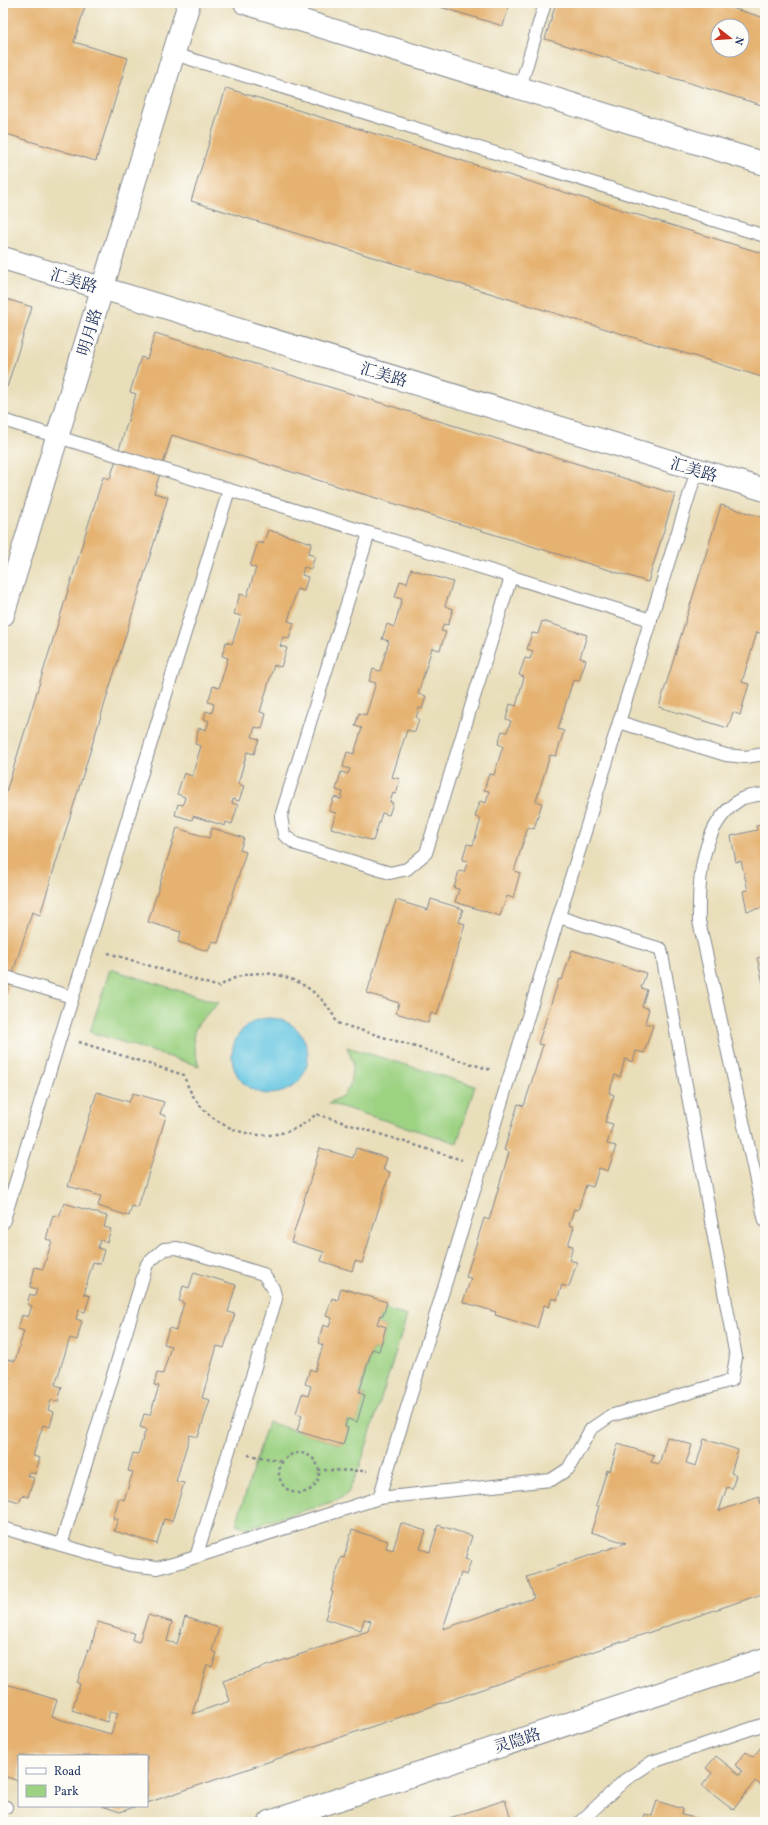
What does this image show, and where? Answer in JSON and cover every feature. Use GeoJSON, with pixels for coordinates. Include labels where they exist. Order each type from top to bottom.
{"type":"FeatureCollection","features":[{"type":"Feature","properties":{"kind":"street","name":"明月路"},"geometry":{"type":"LineString","coordinates":[[3,615],[189,3]]}},
{"type":"Feature","properties":{"kind":"street"},"geometry":{"type":"LineString","coordinates":[[245,3],[765,164]]}},
{"type":"Feature","properties":{"kind":"street","name":"汇美路"},"geometry":{"type":"LineString","coordinates":[[3,258],[765,490]]}},
{"type":"Feature","properties":{"kind":"street","name":"灵隐路"},"geometry":{"type":"LineString","coordinates":[[270,1822],[765,1659]]}},
{"type":"Feature","properties":{"kind":"lane"},"geometry":{"type":"LineString","coordinates":[[520,88],[545,3]]}},
{"type":"Feature","properties":{"kind":"lane"},"geometry":{"type":"LineString","coordinates":[[174,54],[765,236]]}},
{"type":"Feature","properties":{"kind":"lane"},"geometry":{"type":"LineString","coordinates":[[3,420],[651,620]]}},
{"type":"Feature","properties":{"kind":"lane"},"geometry":{"type":"LineString","coordinates":[[379,1498],[697,470]]}},
{"type":"Feature","properties":{"kind":"lane"},"geometry":{"type":"LineString","coordinates":[[3,1223],[229,490]]}},
{"type":"Feature","properties":{"kind":"lane"},"geometry":{"type":"LineString","coordinates":[[369,533],[281,816],[284,835],[296,844],[390,873],[407,869],[426,853],[511,577]]}},
{"type":"Feature","properties":{"kind":"lane"},"geometry":{"type":"LineString","coordinates":[[619,722],[726,755],[744,757],[765,754]]}},
{"type":"Feature","properties":{"kind":"lane"},"geometry":{"type":"LineString","coordinates":[[765,794],[742,799],[718,820],[704,852],[698,886],[699,921],[765,1221]]}},
{"type":"Feature","properties":{"kind":"lane"},"geometry":{"type":"LineString","coordinates":[[3,1528],[130,1565],[157,1568],[196,1557],[379,1498],[551,1480],[568,1468],[590,1429],[610,1416],[732,1380],[736,1357],[661,949],[559,917]]}},
{"type":"Feature","properties":{"kind":"lane"},"geometry":{"type":"LineString","coordinates":[[3,976],[72,997]]}},
{"type":"Feature","properties":{"kind":"lane"},"geometry":{"type":"LineString","coordinates":[[61,1545],[148,1264],[164,1249],[177,1248],[263,1274],[273,1288],[276,1299],[196,1557]]}},
{"type":"Feature","properties":{"kind":"lane"},"geometry":{"type":"LineString","coordinates":[[580,1822],[625,1780],[652,1762],[765,1724]]}},
{"type":"Feature","properties":{"kind":"path"},"geometry":{"type":"LineString","coordinates":[[88,947],[219,987],[240,977],[258,973],[277,974],[289,978],[310,989],[324,1002],[337,1023],[510,1076]]}},
{"type":"Feature","properties":{"kind":"path"},"geometry":{"type":"LineString","coordinates":[[60,1036],[184,1075],[193,1097],[205,1111],[219,1123],[235,1131],[253,1135],[283,1133],[297,1128],[316,1114],[482,1166]]}},
{"type":"Feature","properties":{"kind":"path"},"geometry":{"type":"LineString","coordinates":[[229,1452],[283,1461]]}},
{"type":"Feature","properties":{"kind":"path"},"geometry":{"type":"LineString","coordinates":[[295,1452],[305,1453],[313,1458],[318,1465],[318,1470],[317,1482],[306,1492],[292,1492],[284,1486],[279,1476],[280,1466],[283,1461],[286,1457],[295,1452]]}},
{"type":"Feature","properties":{"kind":"path"},"geometry":{"type":"LineString","coordinates":[[318,1470],[388,1472]]}},
{"type":"Feature","properties":{"kind":"green space"},"geometry":{"type":"Polygon","coordinates":[[[110,969],[219,1003],[203,1018],[195,1030],[193,1037],[199,1066],[90,1032],[110,969]]]}},
{"type":"Feature","properties":{"kind":"green space"},"geometry":{"type":"Polygon","coordinates":[[[347,1047],[475,1086],[457,1143],[329,1103],[344,1095],[350,1085],[353,1062],[347,1047]]]}},
{"type":"Feature","properties":{"kind":"green space"},"geometry":{"type":"Polygon","coordinates":[[[384,1309],[407,1316],[360,1466],[348,1493],[338,1500],[247,1528],[236,1524],[268,1422],[342,1445],[348,1428],[345,1427],[347,1419],[357,1421],[365,1395],[359,1393],[372,1349],[379,1351],[386,1327],[377,1324],[384,1309]]]}},
{"type":"Feature","properties":{"kind":"water"},"geometry":{"type":"Polygon","coordinates":[[[270,1018],[284,1021],[297,1029],[305,1042],[308,1056],[305,1070],[297,1083],[284,1091],[270,1094],[256,1091],[243,1083],[235,1070],[232,1056],[235,1042],[243,1029],[256,1021],[270,1018]]]}},
{"type":"Feature","properties":{"kind":"building"},"geometry":{"type":"Polygon","coordinates":[[[3,3],[86,3],[74,42],[128,58],[96,161],[3,133],[3,3]]]}},
{"type":"Feature","properties":{"kind":"building"},"geometry":{"type":"Polygon","coordinates":[[[427,3],[510,3],[503,26],[427,3]]]}},
{"type":"Feature","properties":{"kind":"building"},"geometry":{"type":"Polygon","coordinates":[[[556,3],[715,3],[765,18],[765,106],[545,39],[556,3]]]}},
{"type":"Feature","properties":{"kind":"building"},"geometry":{"type":"Polygon","coordinates":[[[226,88],[765,254],[765,378],[191,201],[226,88]]]}},
{"type":"Feature","properties":{"kind":"building"},"geometry":{"type":"Polygon","coordinates":[[[3,298],[32,307],[7,387],[3,385],[3,298]]]}},
{"type":"Feature","properties":{"kind":"building"},"geometry":{"type":"Polygon","coordinates":[[[155,333],[675,494],[648,582],[172,435],[154,493],[168,497],[40,915],[32,912],[3,1005],[3,802],[103,477],[110,479],[136,394],[130,392],[141,357],[147,359],[155,333]]]}},
{"type":"Feature","properties":{"kind":"building"},"geometry":{"type":"Polygon","coordinates":[[[721,505],[765,518],[765,607],[762,618],[765,619],[765,635],[757,632],[742,682],[749,684],[740,715],[733,712],[728,728],[659,707],[721,505]]]}},
{"type":"Feature","properties":{"kind":"building"},"geometry":{"type":"Polygon","coordinates":[[[268,530],[312,543],[308,554],[315,556],[311,569],[304,567],[302,575],[308,577],[304,591],[297,589],[288,621],[294,623],[289,639],[283,637],[280,646],[287,648],[281,667],[274,665],[260,712],[266,714],[262,729],[255,727],[252,737],[259,739],[254,754],[247,752],[238,784],[244,786],[239,801],[233,799],[232,803],[238,805],[232,824],[226,822],[225,826],[193,816],[192,820],[175,815],[178,804],[183,805],[185,797],[177,794],[184,773],[192,776],[201,746],[195,744],[199,728],[206,730],[209,721],[204,719],[206,711],[212,713],[214,704],[208,702],[213,686],[219,688],[228,658],[222,656],[226,642],[232,644],[241,616],[234,614],[240,594],[247,596],[256,568],[250,566],[258,542],[263,544],[268,530]]]}},
{"type":"Feature","properties":{"kind":"building"},"geometry":{"type":"Polygon","coordinates":[[[411,569],[453,582],[445,606],[453,609],[448,625],[444,624],[441,631],[446,632],[440,650],[432,648],[418,694],[426,696],[422,709],[419,708],[416,718],[419,719],[415,732],[407,730],[392,777],[400,779],[396,794],[393,793],[390,802],[393,803],[389,815],[382,813],[373,841],[331,828],[336,813],[329,811],[334,797],[341,799],[343,792],[336,790],[341,772],[348,774],[350,769],[343,767],[347,752],[354,754],[362,728],[355,726],[359,713],[366,715],[376,683],[369,681],[373,669],[380,671],[389,641],[382,639],[387,624],[394,627],[402,599],[395,597],[400,581],[407,583],[411,569]]]}},
{"type":"Feature","properties":{"kind":"building"},"geometry":{"type":"Polygon","coordinates":[[[542,621],[587,635],[580,658],[586,660],[579,681],[573,680],[558,729],[564,731],[556,756],[550,755],[536,801],[542,803],[534,829],[528,827],[514,871],[520,873],[513,898],[507,896],[500,916],[455,902],[459,889],[454,888],[459,871],[464,872],[468,861],[462,860],[467,844],[473,845],[481,819],[475,817],[480,801],[486,803],[489,791],[484,790],[489,774],[494,775],[503,746],[498,744],[502,731],[507,732],[511,721],[506,719],[510,704],[516,706],[524,677],[519,675],[525,658],[530,659],[533,651],[527,649],[532,633],[538,634],[542,621]]]}},
{"type":"Feature","properties":{"kind":"building"},"geometry":{"type":"Polygon","coordinates":[[[765,824],[765,907],[747,911],[743,891],[748,890],[741,861],[736,862],[731,836],[757,830],[756,826],[765,824]]]}},
{"type":"Feature","properties":{"kind":"building"},"geometry":{"type":"Polygon","coordinates":[[[177,828],[209,838],[212,828],[244,838],[240,850],[246,852],[218,943],[212,941],[208,951],[178,942],[181,932],[148,922],[177,828]]]}},
{"type":"Feature","properties":{"kind":"building"},"geometry":{"type":"Polygon","coordinates":[[[431,899],[463,909],[459,922],[465,924],[437,1015],[431,1013],[428,1023],[396,1013],[399,1003],[367,993],[396,900],[428,910],[431,899]]]}},
{"type":"Feature","properties":{"kind":"building"},"geometry":{"type":"Polygon","coordinates":[[[572,950],[646,973],[641,988],[647,990],[642,1006],[649,1009],[645,1023],[653,1025],[644,1053],[636,1051],[633,1062],[625,1059],[620,1077],[615,1075],[609,1093],[614,1095],[605,1122],[613,1124],[607,1144],[616,1146],[608,1171],[599,1168],[593,1187],[586,1185],[578,1210],[574,1209],[569,1225],[574,1227],[568,1245],[573,1246],[569,1260],[577,1262],[569,1287],[562,1285],[557,1300],[552,1298],[549,1307],[544,1305],[537,1328],[495,1315],[496,1312],[463,1302],[471,1278],[466,1277],[484,1218],[489,1220],[509,1152],[504,1150],[518,1104],[524,1106],[543,1045],[538,1044],[559,979],[562,980],[572,950]]]}},
{"type":"Feature","properties":{"kind":"building"},"geometry":{"type":"Polygon","coordinates":[[[765,956],[765,983],[763,983],[757,958],[765,956]]]}},
{"type":"Feature","properties":{"kind":"building"},"geometry":{"type":"Polygon","coordinates":[[[97,1092],[129,1102],[133,1093],[164,1102],[160,1114],[166,1116],[138,1208],[132,1206],[129,1216],[98,1206],[101,1196],[68,1186],[97,1092]]]}},
{"type":"Feature","properties":{"kind":"building"},"geometry":{"type":"Polygon","coordinates":[[[320,1148],[353,1158],[356,1148],[387,1158],[383,1170],[390,1172],[362,1263],[355,1261],[352,1271],[321,1261],[324,1252],[291,1242],[320,1148]]]}},
{"type":"Feature","properties":{"kind":"building"},"geometry":{"type":"Polygon","coordinates":[[[64,1203],[107,1216],[104,1227],[111,1229],[107,1242],[100,1240],[98,1248],[104,1250],[100,1264],[93,1262],[84,1294],[90,1296],[85,1312],[79,1310],[76,1319],[82,1321],[77,1340],[70,1338],[55,1385],[62,1387],[58,1402],[51,1400],[48,1410],[54,1412],[50,1427],[43,1425],[33,1456],[40,1458],[35,1474],[29,1472],[27,1476],[34,1478],[28,1497],[22,1495],[19,1502],[3,1497],[3,1384],[7,1385],[10,1377],[4,1375],[8,1359],[15,1361],[24,1331],[18,1329],[22,1315],[28,1317],[32,1306],[27,1304],[30,1294],[35,1296],[37,1289],[30,1287],[35,1267],[43,1269],[52,1241],[46,1239],[53,1215],[59,1217],[64,1203]]]}},
{"type":"Feature","properties":{"kind":"building"},"geometry":{"type":"Polygon","coordinates":[[[194,1272],[236,1285],[228,1312],[235,1314],[224,1348],[217,1346],[202,1398],[210,1400],[198,1437],[190,1435],[176,1481],[184,1483],[172,1521],[164,1519],[157,1544],[114,1531],[118,1519],[113,1518],[119,1498],[124,1500],[133,1472],[128,1471],[133,1453],[138,1454],[146,1429],[140,1427],[144,1414],[150,1415],[159,1386],[154,1385],[157,1373],[163,1374],[171,1346],[164,1344],[169,1328],[176,1330],[184,1303],[179,1301],[183,1286],[189,1288],[194,1272]]]}},
{"type":"Feature","properties":{"kind":"building"},"geometry":{"type":"Polygon","coordinates":[[[341,1288],[387,1302],[383,1316],[380,1315],[377,1324],[386,1327],[379,1351],[372,1349],[359,1393],[365,1395],[357,1422],[347,1419],[345,1427],[348,1428],[343,1445],[297,1431],[302,1415],[296,1413],[302,1394],[308,1396],[311,1386],[305,1384],[310,1369],[315,1371],[323,1345],[318,1343],[323,1325],[329,1327],[332,1318],[326,1316],[332,1298],[338,1300],[341,1288]]]}},
{"type":"Feature","properties":{"kind":"building"},"geometry":{"type":"Polygon","coordinates":[[[667,1437],[692,1445],[686,1463],[696,1466],[704,1439],[738,1450],[731,1473],[736,1475],[732,1489],[727,1487],[719,1511],[759,1497],[765,1517],[765,1593],[148,1803],[148,1755],[18,1755],[18,1781],[3,1776],[3,1683],[57,1700],[52,1717],[111,1734],[118,1713],[110,1711],[107,1722],[72,1710],[80,1684],[77,1683],[88,1649],[90,1650],[98,1622],[134,1633],[132,1640],[139,1642],[148,1615],[172,1622],[167,1641],[177,1644],[185,1617],[219,1628],[212,1651],[217,1653],[212,1667],[207,1665],[192,1714],[230,1701],[223,1681],[368,1631],[371,1621],[364,1619],[361,1630],[325,1619],[341,1557],[344,1558],[352,1530],[388,1541],[386,1548],[393,1550],[401,1523],[426,1531],[420,1549],[430,1552],[438,1525],[472,1536],[465,1559],[471,1561],[466,1575],[461,1573],[443,1629],[534,1598],[527,1577],[626,1543],[591,1532],[599,1506],[596,1505],[607,1470],[610,1471],[618,1444],[654,1455],[651,1462],[659,1464],[667,1437]]]}},
{"type":"Feature","properties":{"kind":"building"},"geometry":{"type":"Polygon","coordinates":[[[762,1746],[765,1748],[765,1788],[755,1781],[733,1810],[702,1786],[712,1773],[706,1768],[716,1756],[740,1775],[742,1771],[735,1765],[746,1752],[753,1757],[762,1746]]]}},
{"type":"Feature","properties":{"kind":"building"},"geometry":{"type":"Polygon","coordinates":[[[505,1800],[512,1822],[437,1822],[505,1800]]]}},
{"type":"Feature","properties":{"kind":"building"},"geometry":{"type":"Polygon","coordinates":[[[657,1801],[683,1809],[682,1815],[695,1818],[694,1822],[643,1822],[645,1814],[652,1816],[657,1801]]]}},
{"type":"Feature","properties":{"kind":"building"},"geometry":{"type":"Polygon","coordinates":[[[105,1807],[134,1807],[120,1812],[105,1807]]]}}]}
